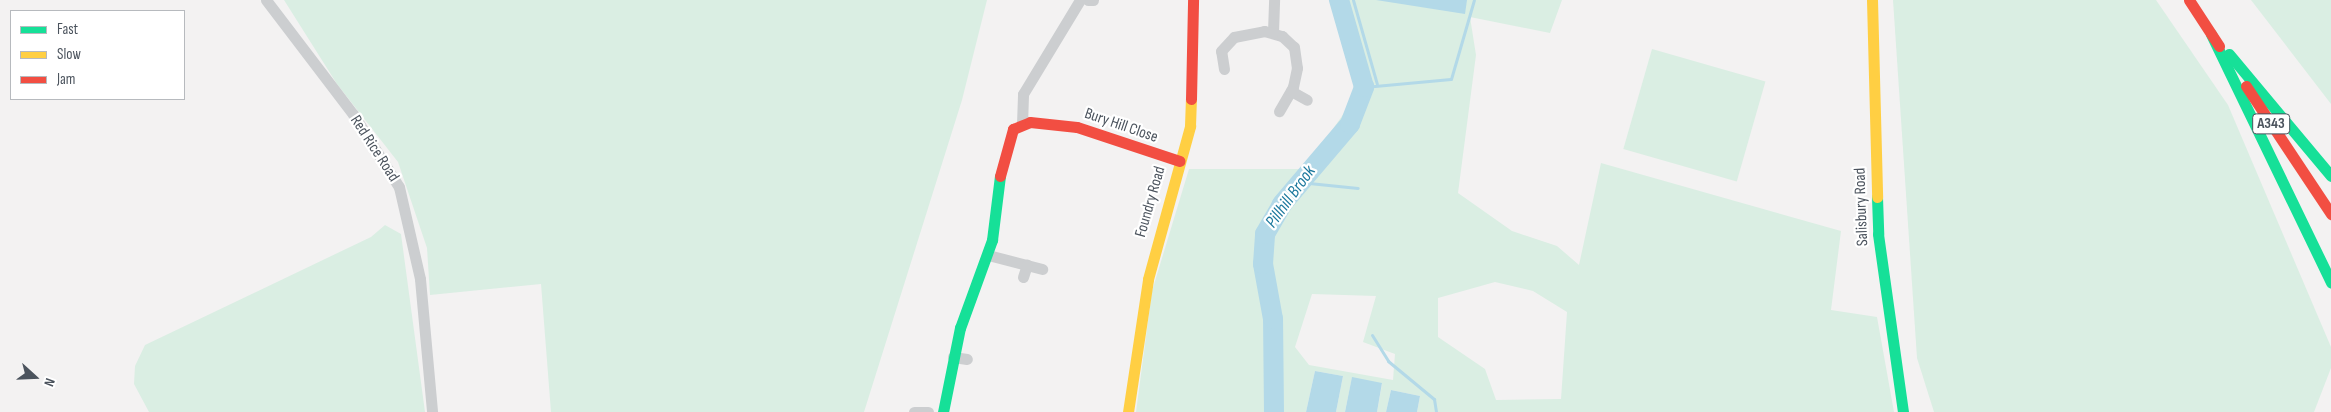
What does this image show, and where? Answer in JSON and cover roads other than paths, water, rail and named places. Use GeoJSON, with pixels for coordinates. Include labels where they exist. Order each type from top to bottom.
{"type":"FeatureCollection","features":[{"type":"Feature","properties":{"kind":"main road","name":"Foundry Road"},"geometry":{"type":"LineString","coordinates":[[1128,412],[1143,302],[1190,126],[1193,0]]}},
{"type":"Feature","properties":{"kind":"main road","name":"Salisbury Road"},"geometry":{"type":"LineString","coordinates":[[1872,0],[1878,234],[1903,412]]}},
{"type":"Feature","properties":{"kind":"main road","name":"A343"},"geometry":{"type":"LineString","coordinates":[[2189,0],[2331,214]]}},
{"type":"Feature","properties":{"kind":"main road"},"geometry":{"type":"LineString","coordinates":[[2211,34],[2331,176]]}},
{"type":"Feature","properties":{"kind":"main road"},"geometry":{"type":"LineString","coordinates":[[2211,34],[2316,241],[2331,282]]}},
{"type":"Feature","properties":{"kind":"main road","name":"Bury Hill Close"},"geometry":{"type":"LineString","coordinates":[[1022,124],[1090,130],[1180,161]]}},
{"type":"Feature","properties":{"kind":"main road"},"geometry":{"type":"LineString","coordinates":[[943,412],[953,356],[988,255],[1003,152],[1013,129],[1022,124]]}},
{"type":"Feature","properties":{"kind":"street","name":"Red Rice Road"},"geometry":{"type":"LineString","coordinates":[[266,0],[353,114],[399,187],[418,260],[432,412]]}},
{"type":"Feature","properties":{"kind":"street"},"geometry":{"type":"LineString","coordinates":[[1022,124],[1021,102],[1028,85],[1080,0]]}},
{"type":"Feature","properties":{"kind":"street"},"geometry":{"type":"LineString","coordinates":[[1273,32],[1274,0]]}},
{"type":"Feature","properties":{"kind":"street"},"geometry":{"type":"LineString","coordinates":[[1224,69],[1220,57],[1224,46],[1234,37],[1273,32],[1297,52],[1290,91],[1278,110]]}},
{"type":"Feature","properties":{"kind":"street"},"geometry":{"type":"LineString","coordinates":[[1212,47],[1224,46]]}},
{"type":"Feature","properties":{"kind":"street"},"geometry":{"type":"LineString","coordinates":[[1290,91],[1307,100]]}},
{"type":"Feature","properties":{"kind":"street"},"geometry":{"type":"LineString","coordinates":[[988,255],[1042,269]]}},
{"type":"Feature","properties":{"kind":"street"},"geometry":{"type":"LineString","coordinates":[[1023,277],[1027,265]]}},
{"type":"Feature","properties":{"kind":"street"},"geometry":{"type":"LineString","coordinates":[[953,356],[967,359]]}},
{"type":"Feature","properties":{"kind":"street"},"geometry":{"type":"LineString","coordinates":[[914,412],[928,412]]}},
{"type":"Feature","properties":{"kind":"water"},"geometry":{"type":"Polygon","coordinates":[[[1376,0],[1467,0],[1465,14],[1376,0]]]}},
{"type":"Feature","properties":{"kind":"water"},"geometry":{"type":"Polygon","coordinates":[[[1315,371],[1343,376],[1336,412],[1306,412],[1315,371]]]}},
{"type":"Feature","properties":{"kind":"water"},"geometry":{"type":"Polygon","coordinates":[[[1352,377],[1382,383],[1377,412],[1345,412],[1352,377]]]}},
{"type":"Feature","properties":{"kind":"water"},"geometry":{"type":"Polygon","coordinates":[[[1391,390],[1420,396],[1417,412],[1386,412],[1391,390]]]}},
{"type":"Feature","properties":{"kind":"waterway","name":"Pillhill Brook"},"geometry":{"type":"LineString","coordinates":[[1274,412],[1273,319],[1263,264],[1265,234],[1282,204],[1350,124],[1364,87],[1339,0]]}},
{"type":"Feature","properties":{"kind":"waterway"},"geometry":{"type":"LineString","coordinates":[[1353,0],[1377,84]]}},
{"type":"Feature","properties":{"kind":"waterway"},"geometry":{"type":"LineString","coordinates":[[1364,87],[1451,79],[1474,0]]}},
{"type":"Feature","properties":{"kind":"waterway"},"geometry":{"type":"LineString","coordinates":[[1299,182],[1358,188]]}},
{"type":"Feature","properties":{"kind":"waterway"},"geometry":{"type":"LineString","coordinates":[[1372,335],[1388,361],[1434,399],[1436,412]]}}]}
